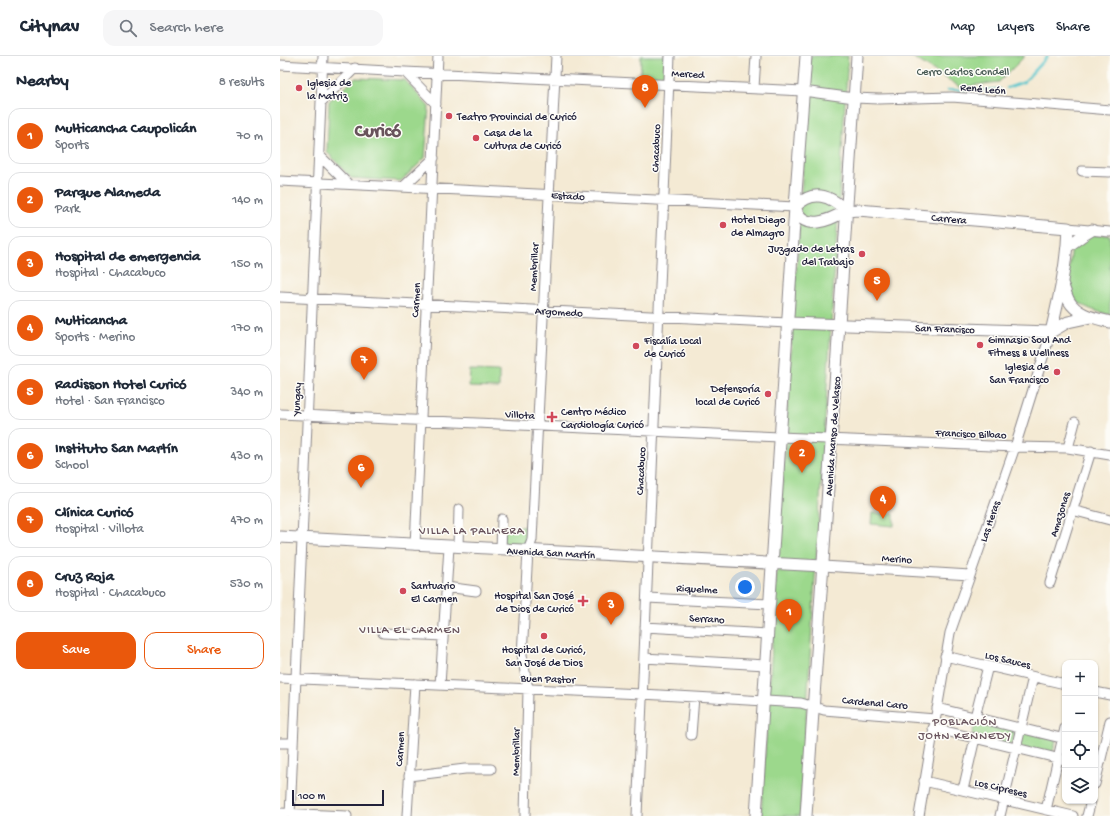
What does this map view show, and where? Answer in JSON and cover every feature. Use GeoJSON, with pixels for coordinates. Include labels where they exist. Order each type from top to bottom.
{"type":"FeatureCollection","features":[{"type":"Feature","properties":{"kind":"main road"},"geometry":{"type":"LineString","coordinates":[[756,816],[806,56]]}},
{"type":"Feature","properties":{"kind":"main road","name":"Avenida Manso de Velasco"},"geometry":{"type":"LineString","coordinates":[[806,816],[857,56]]}},
{"type":"Feature","properties":{"kind":"main road"},"geometry":{"type":"LineString","coordinates":[[822,196],[834,200],[846,211],[828,221],[819,222],[810,221],[803,218],[798,213],[795,206],[807,198],[822,196]]}},
{"type":"Feature","properties":{"kind":"main road","name":"Carrera"},"geometry":{"type":"LineString","coordinates":[[846,211],[858,210],[1068,228]]}},
{"type":"Feature","properties":{"kind":"main road","name":"Las Heras"},"geometry":{"type":"LineString","coordinates":[[1051,332],[1062,282],[1068,228]]}},
{"type":"Feature","properties":{"kind":"main road"},"geometry":{"type":"LineString","coordinates":[[1067,247],[1092,230]]}},
{"type":"Feature","properties":{"kind":"main road"},"geometry":{"type":"LineString","coordinates":[[1062,282],[1068,300],[1078,311],[1110,322]]}},
{"type":"Feature","properties":{"kind":"main road"},"geometry":{"type":"LineString","coordinates":[[1051,332],[1068,322],[1092,317]]}},
{"type":"Feature","properties":{"kind":"main road","name":"Argomedo"},"geometry":{"type":"LineString","coordinates":[[788,323],[839,324]]}},
{"type":"Feature","properties":{"kind":"main road","name":"San Francisco"},"geometry":{"type":"LineString","coordinates":[[839,324],[1051,332]]}},
{"type":"Feature","properties":{"kind":"main road","name":"Avenida San Martín"},"geometry":{"type":"LineString","coordinates":[[280,537],[823,566]]}},
{"type":"Feature","properties":{"kind":"street","name":"Yungay"},"geometry":{"type":"LineString","coordinates":[[290,815],[323,56]]}},
{"type":"Feature","properties":{"kind":"street","name":"Carmen"},"geometry":{"type":"LineString","coordinates":[[416,545],[438,56]]}},
{"type":"Feature","properties":{"kind":"street","name":"Membrillar"},"geometry":{"type":"LineString","coordinates":[[525,816],[528,689],[522,655],[528,551],[532,544],[556,56]]}},
{"type":"Feature","properties":{"kind":"street","name":"Chacabuco"},"geometry":{"type":"LineString","coordinates":[[637,816],[670,56]]}},
{"type":"Feature","properties":{"kind":"street"},"geometry":{"type":"LineString","coordinates":[[754,88],[756,56]]}},
{"type":"Feature","properties":{"kind":"street","name":"Merced"},"geometry":{"type":"LineString","coordinates":[[280,65],[754,88],[803,91],[854,98]]}},
{"type":"Feature","properties":{"kind":"street"},"geometry":{"type":"LineString","coordinates":[[322,102],[355,68]]}},
{"type":"Feature","properties":{"kind":"street"},"geometry":{"type":"LineString","coordinates":[[405,72],[436,104]]}},
{"type":"Feature","properties":{"kind":"street","name":"René León"},"geometry":{"type":"LineString","coordinates":[[854,98],[886,100],[952,97],[1110,110]]}},
{"type":"Feature","properties":{"kind":"street"},"geometry":{"type":"LineString","coordinates":[[319,155],[348,184]]}},
{"type":"Feature","properties":{"kind":"street"},"geometry":{"type":"LineString","coordinates":[[403,187],[434,158]]}},
{"type":"Feature","properties":{"kind":"street"},"geometry":{"type":"LineString","coordinates":[[1082,171],[1110,172]]}},
{"type":"Feature","properties":{"kind":"street","name":"Estado"},"geometry":{"type":"LineString","coordinates":[[280,181],[795,206]]}},
{"type":"Feature","properties":{"kind":"street","name":"Carrera"},"geometry":{"type":"LineString","coordinates":[[1068,228],[1110,232]]}},
{"type":"Feature","properties":{"kind":"street","name":"Argomedo"},"geometry":{"type":"LineString","coordinates":[[280,297],[788,323]]}},
{"type":"Feature","properties":{"kind":"street","name":"Las Heras"},"geometry":{"type":"LineString","coordinates":[[919,816],[945,656],[952,624],[1015,447],[1051,332]]}},
{"type":"Feature","properties":{"kind":"street","name":"Villota"},"geometry":{"type":"LineString","coordinates":[[280,414],[831,440]]}},
{"type":"Feature","properties":{"kind":"street"},"geometry":{"type":"LineString","coordinates":[[1068,448],[1075,422]]}},
{"type":"Feature","properties":{"kind":"street","name":"Francisco Bilbao"},"geometry":{"type":"LineString","coordinates":[[831,440],[1068,448],[1091,451],[1110,456]]}},
{"type":"Feature","properties":{"kind":"street","name":"Amazonas"},"geometry":{"type":"LineString","coordinates":[[1050,583],[1091,451]]}},
{"type":"Feature","properties":{"kind":"street"},"geometry":{"type":"LineString","coordinates":[[440,685],[446,587],[459,509]]}},
{"type":"Feature","properties":{"kind":"street"},"geometry":{"type":"LineString","coordinates":[[1072,510],[1110,520]]}},
{"type":"Feature","properties":{"kind":"street"},"geometry":{"type":"LineString","coordinates":[[501,550],[502,519]]}},
{"type":"Feature","properties":{"kind":"street","name":"Merino"},"geometry":{"type":"LineString","coordinates":[[823,566],[970,575]]}},
{"type":"Feature","properties":{"kind":"street"},"geometry":{"type":"LineString","coordinates":[[446,587],[476,590]]}},
{"type":"Feature","properties":{"kind":"street","name":"Riquelme"},"geometry":{"type":"LineString","coordinates":[[647,598],[770,604]]}},
{"type":"Feature","properties":{"kind":"street","name":"Serrano"},"geometry":{"type":"LineString","coordinates":[[645,627],[768,634]]}},
{"type":"Feature","properties":{"kind":"street"},"geometry":{"type":"LineString","coordinates":[[383,633],[443,636]]}},
{"type":"Feature","properties":{"kind":"street","name":"Los Sauces"},"geometry":{"type":"LineString","coordinates":[[945,656],[1062,683]]}},
{"type":"Feature","properties":{"kind":"street"},"geometry":{"type":"LineString","coordinates":[[644,658],[766,665]]}},
{"type":"Feature","properties":{"kind":"street"},"geometry":{"type":"LineString","coordinates":[[975,717],[988,666]]}},
{"type":"Feature","properties":{"kind":"street"},"geometry":{"type":"LineString","coordinates":[[1000,816],[1033,677]]}},
{"type":"Feature","properties":{"kind":"street","name":"Buen Pastor"},"geometry":{"type":"LineString","coordinates":[[280,678],[642,694],[801,703],[814,706]]}},
{"type":"Feature","properties":{"kind":"street","name":"Carmen"},"geometry":{"type":"LineString","coordinates":[[407,816],[415,684]]}},
{"type":"Feature","properties":{"kind":"street"},"geometry":{"type":"LineString","coordinates":[[1098,693],[1110,695]]}},
{"type":"Feature","properties":{"kind":"street"},"geometry":{"type":"LineString","coordinates":[[691,735],[694,697]]}},
{"type":"Feature","properties":{"kind":"street","name":"Cardenal Caro"},"geometry":{"type":"LineString","coordinates":[[814,706],[824,710],[935,719]]}},
{"type":"Feature","properties":{"kind":"street"},"geometry":{"type":"LineString","coordinates":[[937,708],[1062,738]]}},
{"type":"Feature","properties":{"kind":"street"},"geometry":{"type":"LineString","coordinates":[[1098,757],[1099,747],[1110,721]]}},
{"type":"Feature","properties":{"kind":"street"},"geometry":{"type":"LineString","coordinates":[[933,728],[1061,759],[1046,810]]}},
{"type":"Feature","properties":{"kind":"street"},"geometry":{"type":"LineString","coordinates":[[963,790],[975,738]]}},
{"type":"Feature","properties":{"kind":"street"},"geometry":{"type":"LineString","coordinates":[[280,743],[293,743]]}},
{"type":"Feature","properties":{"kind":"street"},"geometry":{"type":"LineString","coordinates":[[410,776],[465,769],[491,769]]}},
{"type":"Feature","properties":{"kind":"street","name":"Los Cipreses"},"geometry":{"type":"LineString","coordinates":[[924,781],[1073,816]]}},
{"type":"Feature","properties":{"kind":"street"},"geometry":{"type":"LineString","coordinates":[[1087,816],[1090,804]]}},
{"type":"Feature","properties":{"kind":"street"},"geometry":{"type":"LineString","coordinates":[[280,813],[290,815],[348,816]]}},
{"type":"Feature","properties":{"kind":"green space"},"geometry":{"type":"Polygon","coordinates":[[[641,56],[665,56],[664,81],[640,80],[641,56]]]}},
{"type":"Feature","properties":{"kind":"green space"},"geometry":{"type":"Polygon","coordinates":[[[810,56],[848,56],[800,816],[761,816],[810,56]]]}},
{"type":"Feature","properties":{"kind":"green space","name":"Cerro Carlos Condell"},"geometry":{"type":"Polygon","coordinates":[[[911,56],[1025,56],[999,82],[960,87],[911,56]]]}},
{"type":"Feature","properties":{"kind":"green space"},"geometry":{"type":"Polygon","coordinates":[[[356,78],[405,80],[429,107],[425,158],[401,181],[351,178],[327,152],[329,101],[356,78]]]}},
{"type":"Feature","properties":{"kind":"green space"},"geometry":{"type":"Polygon","coordinates":[[[1092,235],[1110,235],[1110,315],[1083,306],[1073,297],[1067,284],[1072,247],[1092,235]]]}},
{"type":"Feature","properties":{"kind":"green space"},"geometry":{"type":"Polygon","coordinates":[[[470,370],[499,371],[499,388],[469,387],[470,370]]]}},
{"type":"Feature","properties":{"kind":"green space"},"geometry":{"type":"Polygon","coordinates":[[[872,513],[894,514],[894,526],[871,524],[872,513]]]}},
{"type":"Feature","properties":{"kind":"green space"},"geometry":{"type":"Polygon","coordinates":[[[504,526],[526,527],[525,545],[502,545],[504,526]]]}},
{"type":"Feature","properties":{"kind":"green space"},"geometry":{"type":"Polygon","coordinates":[[[976,720],[1016,729],[1012,745],[972,735],[976,720]]]}},
{"type":"Feature","properties":{"kind":"green space"},"geometry":{"type":"Polygon","coordinates":[[[1021,731],[1056,740],[1052,755],[1017,746],[1021,731]]]}},
{"type":"Feature","properties":{"kind":"waterway"},"geometry":{"type":"LineString","coordinates":[[1007,88],[1024,82],[1048,56]]}},
{"type":"Feature","properties":{"kind":"waterway"},"geometry":{"type":"LineString","coordinates":[[948,90],[1000,89]]}},
{"type":"Feature","properties":{"kind":"place","name":"Iglesia de la Matriz"},"geometry":{"type":"Point","coordinates":[299,88]}},
{"type":"Feature","properties":{"kind":"place","name":"Cruz Roja"},"geometry":{"type":"Point","coordinates":[645,108]}},
{"type":"Feature","properties":{"kind":"place","name":"Teatro Provincial de Curicó"},"geometry":{"type":"Point","coordinates":[449,116]}},
{"type":"Feature","properties":{"kind":"place","name":"Casa de la Cultura de Curicó"},"geometry":{"type":"Point","coordinates":[476,138]}},
{"type":"Feature","properties":{"kind":"place","name":"Hotel Diego de Almagro"},"geometry":{"type":"Point","coordinates":[723,225]}},
{"type":"Feature","properties":{"kind":"place","name":"Juzgado de Letras del Trabajo"},"geometry":{"type":"Point","coordinates":[862,254]}},
{"type":"Feature","properties":{"kind":"place","name":"Radisson Hotel Curicó"},"geometry":{"type":"Point","coordinates":[877,301]}},
{"type":"Feature","properties":{"kind":"place","name":"Gimnasio Soul And Fitness & Wellness"},"geometry":{"type":"Point","coordinates":[980,345]}},
{"type":"Feature","properties":{"kind":"place","name":"Fiscalía Local de Curicó"},"geometry":{"type":"Point","coordinates":[636,346]}},
{"type":"Feature","properties":{"kind":"place","name":"Iglesia de San Francisco"},"geometry":{"type":"Point","coordinates":[1057,372]}},
{"type":"Feature","properties":{"kind":"place","name":"Clínica Curicó"},"geometry":{"type":"Point","coordinates":[364,380]}},
{"type":"Feature","properties":{"kind":"place","name":"Defensoría local de Curicó"},"geometry":{"type":"Point","coordinates":[768,394]}},
{"type":"Feature","properties":{"kind":"place","name":"Centro Médico Cardiología Curicó"},"geometry":{"type":"Point","coordinates":[552,417]}},
{"type":"Feature","properties":{"kind":"place","name":"Parque Alameda"},"geometry":{"type":"Point","coordinates":[802,473]}},
{"type":"Feature","properties":{"kind":"place","name":"Instituto San Martín"},"geometry":{"type":"Point","coordinates":[361,488]}},
{"type":"Feature","properties":{"kind":"place","name":"Multicancha"},"geometry":{"type":"Point","coordinates":[883,519]}},
{"type":"Feature","properties":{"kind":"place","name":"Santuario El Carmen"},"geometry":{"type":"Point","coordinates":[403,591]}},
{"type":"Feature","properties":{"kind":"place","name":"Hospital San José de Dios de Curicó"},"geometry":{"type":"Point","coordinates":[583,601]}},
{"type":"Feature","properties":{"kind":"place","name":"Hospital de emergencia"},"geometry":{"type":"Point","coordinates":[611,625]}},
{"type":"Feature","properties":{"kind":"place","name":"Multicancha Caupolicán"},"geometry":{"type":"Point","coordinates":[789,632]}},
{"type":"Feature","properties":{"kind":"place","name":"Hospital de Curicó, San José de Dios"},"geometry":{"type":"Point","coordinates":[544,636]}},
{"type":"Feature","properties":{"kind":"district","name":"Curicó"},"geometry":{"type":"Point","coordinates":[378,129]}},
{"type":"Feature","properties":{"kind":"district","name":"VILLA LA PALMERA"},"geometry":{"type":"Point","coordinates":[472,530]}},
{"type":"Feature","properties":{"kind":"district","name":"VILLA EL CARMEN"},"geometry":{"type":"Point","coordinates":[410,629]}},
{"type":"Feature","properties":{"kind":"district","name":"POBLACIÓN JOHN KENNEDY"},"geometry":{"type":"Point","coordinates":[965,728]}}]}
